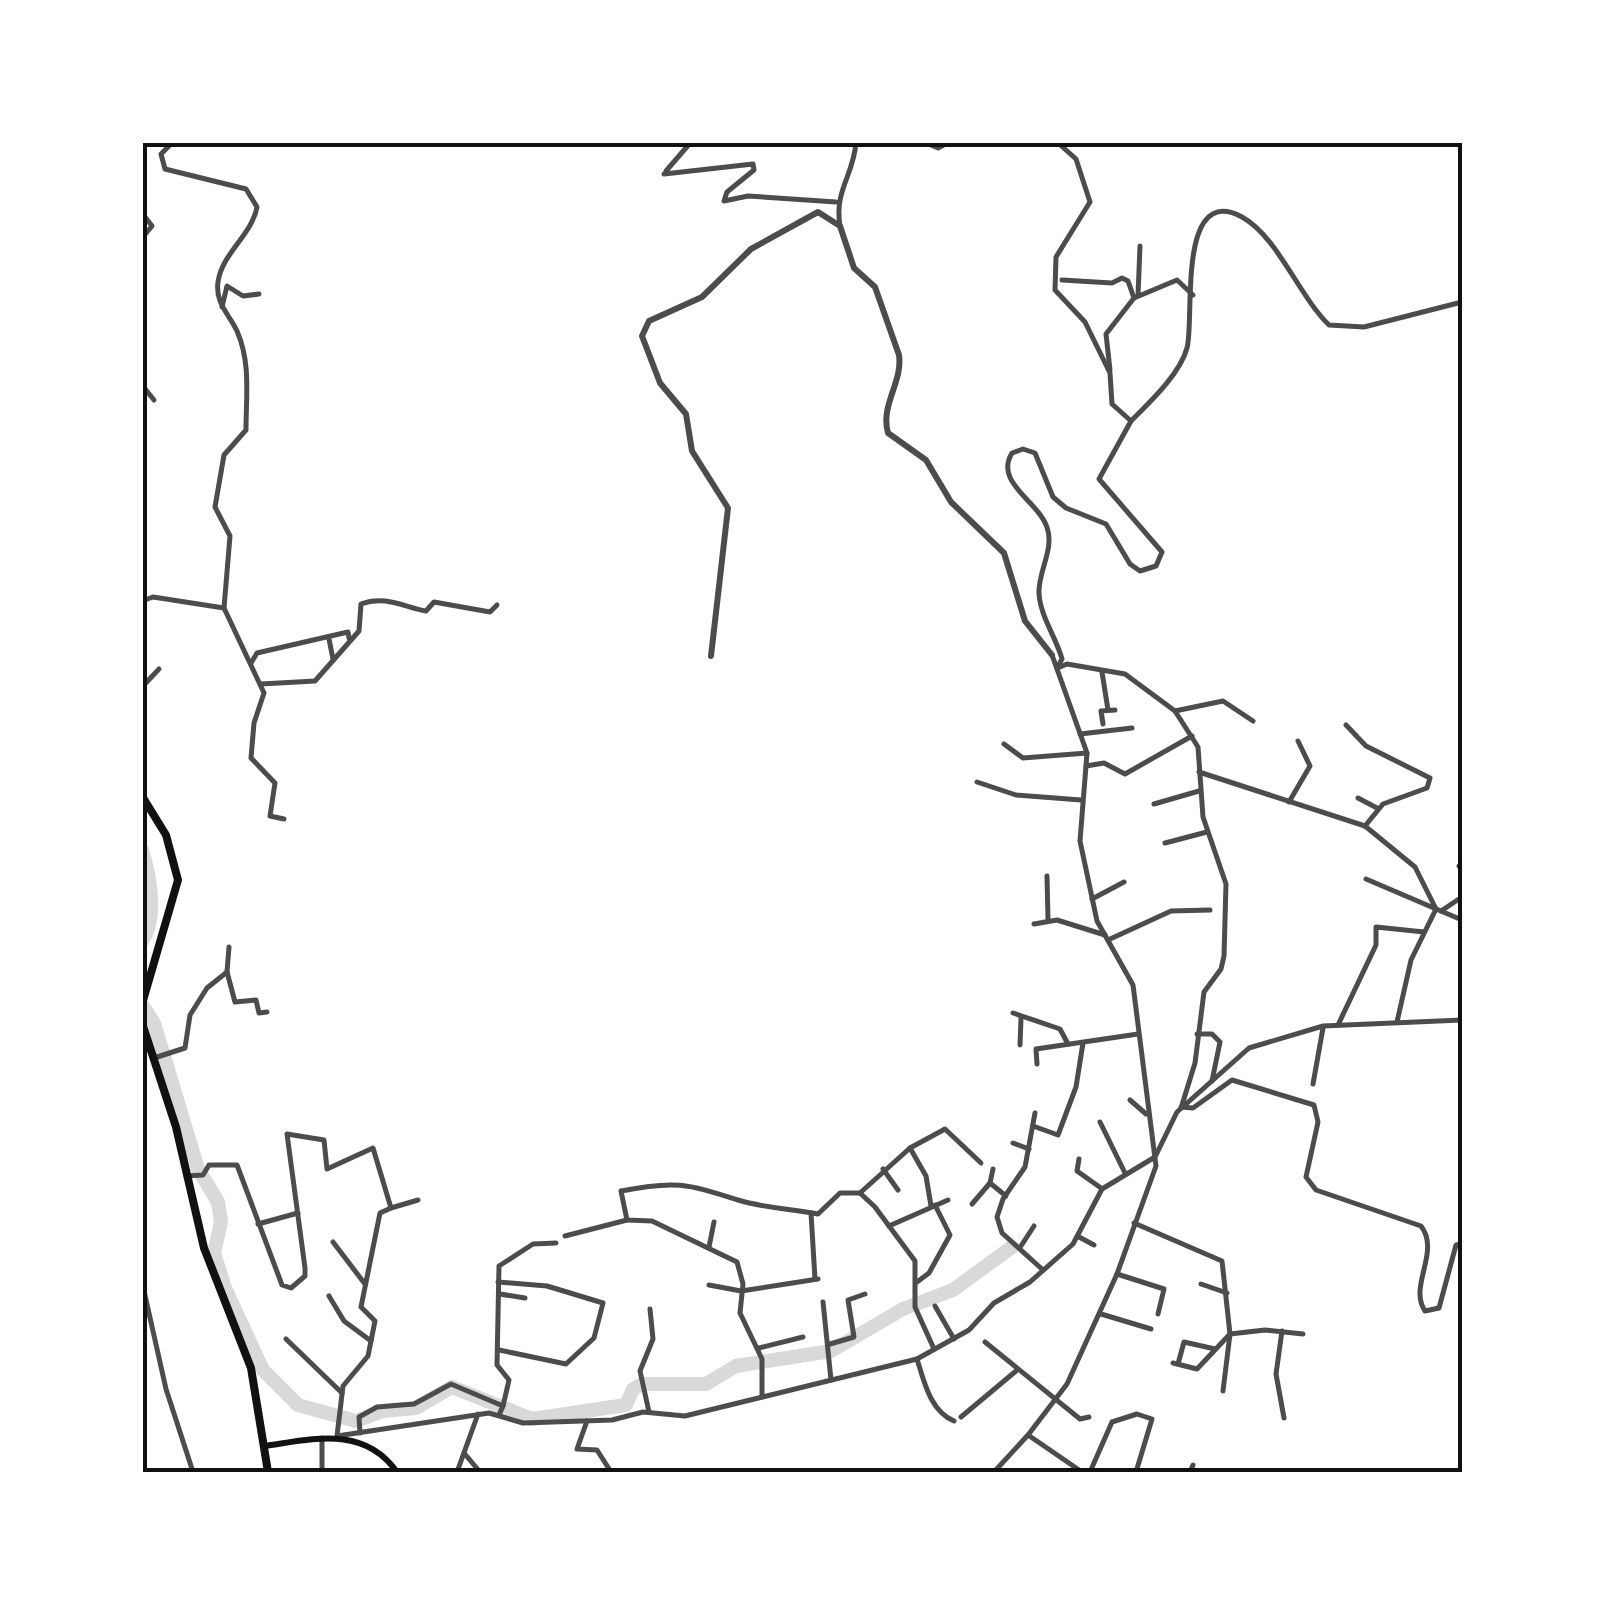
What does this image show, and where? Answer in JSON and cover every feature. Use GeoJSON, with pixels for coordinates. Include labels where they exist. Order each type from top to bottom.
{"type":"FeatureCollection","features":[{"type":"Feature","properties":{"kind":"highway"},"geometry":{"type":"LineString","coordinates":[[142,796],[166,834],[178,880],[142,1004]]}},
{"type":"Feature","properties":{"kind":"highway"},"geometry":{"type":"LineString","coordinates":[[143,1028],[204,1248],[250,1368],[268,1472]]}},
{"type":"Feature","properties":{"kind":"main road"},"geometry":{"type":"LineString","coordinates":[[265,1446],[337,1436],[372,1448],[397,1472]]}},
{"type":"Feature","properties":{"kind":"street"},"geometry":{"type":"LineString","coordinates":[[142,149],[149,142]]}},
{"type":"Feature","properties":{"kind":"street"},"geometry":{"type":"LineString","coordinates":[[173,142],[161,154],[165,169],[246,189],[255,200],[254,220],[220,274],[217,293],[245,352],[248,384],[246,430],[226,452],[215,503],[230,536],[222,586],[224,608],[264,698],[254,723],[250,758],[275,782],[270,816],[284,818]]}},
{"type":"Feature","properties":{"kind":"street"},"geometry":{"type":"LineString","coordinates":[[564,142],[581,142]]}},
{"type":"Feature","properties":{"kind":"street"},"geometry":{"type":"LineString","coordinates":[[691,142],[664,174],[755,164],[727,192],[724,201],[748,196],[836,202]]}},
{"type":"Feature","properties":{"kind":"street"},"geometry":{"type":"LineString","coordinates":[[856,142],[853,163],[836,202],[854,268],[875,287],[899,355],[900,365],[886,409],[888,433],[926,460],[951,502],[1004,553],[1025,621],[1052,655],[1057,668],[1087,753],[1080,841],[1092,899],[1106,938],[1133,986],[1146,1114],[1155,1157],[1154,1179],[1117,1274],[1067,1384],[1005,1469],[981,1472]]}},
{"type":"Feature","properties":{"kind":"street"},"geometry":{"type":"LineString","coordinates":[[924,142],[938,148],[949,142]]}},
{"type":"Feature","properties":{"kind":"street"},"geometry":{"type":"LineString","coordinates":[[1057,142],[1076,159],[1090,202],[1056,258],[1054,290],[1085,322],[1110,373]]}},
{"type":"Feature","properties":{"kind":"street"},"geometry":{"type":"LineString","coordinates":[[711,656],[728,508],[692,451],[686,414],[660,383],[642,336],[649,322],[702,297],[772,235],[818,212],[840,226]]}},
{"type":"Feature","properties":{"kind":"street"},"geometry":{"type":"LineString","coordinates":[[142,213],[152,226],[142,238]]}},
{"type":"Feature","properties":{"kind":"street"},"geometry":{"type":"LineString","coordinates":[[1057,668],[1062,659],[1039,596],[1049,533],[1036,509],[1008,478],[1006,464],[1017,450],[1035,453],[1056,501],[1106,524],[1130,564],[1147,570],[1159,563],[1162,552],[1104,489],[1099,476],[1131,421],[1182,360],[1193,295],[1196,232],[1209,218],[1230,213],[1242,217],[1259,233],[1329,324],[1364,327],[1462,302]]}},
{"type":"Feature","properties":{"kind":"street"},"geometry":{"type":"LineString","coordinates":[[1136,297],[1140,246]]}},
{"type":"Feature","properties":{"kind":"street"},"geometry":{"type":"LineString","coordinates":[[1062,280],[1112,283],[1122,278],[1128,281],[1136,297]]}},
{"type":"Feature","properties":{"kind":"street"},"geometry":{"type":"LineString","coordinates":[[1131,421],[1112,404],[1106,334],[1136,297],[1178,280],[1193,295]]}},
{"type":"Feature","properties":{"kind":"street"},"geometry":{"type":"LineString","coordinates":[[222,308],[227,286],[243,296],[259,294]]}},
{"type":"Feature","properties":{"kind":"street"},"geometry":{"type":"LineString","coordinates":[[142,385],[154,400]]}},
{"type":"Feature","properties":{"kind":"street"},"geometry":{"type":"LineString","coordinates":[[142,601],[154,597],[224,608]]}},
{"type":"Feature","properties":{"kind":"street"},"geometry":{"type":"LineString","coordinates":[[261,684],[315,682],[360,630],[361,604],[399,602],[426,611],[434,602],[490,612],[497,605]]}},
{"type":"Feature","properties":{"kind":"street"},"geometry":{"type":"LineString","coordinates":[[251,662],[257,653],[348,632],[349,640]]}},
{"type":"Feature","properties":{"kind":"street"},"geometry":{"type":"LineString","coordinates":[[329,638],[334,659]]}},
{"type":"Feature","properties":{"kind":"street"},"geometry":{"type":"LineString","coordinates":[[418,1200],[380,1213],[361,1307],[375,1321],[371,1342],[368,1356],[342,1393],[337,1436],[478,1414],[500,1414],[524,1423],[586,1421],[649,1412],[685,1416],[917,1359],[976,1324],[994,1303],[1044,1270],[1078,1236],[1102,1189],[1155,1157],[1181,1107],[1195,1063],[1204,992],[1221,969],[1224,956],[1226,884],[1206,832],[1199,791],[1198,747],[1175,711],[1125,674],[1068,664],[1057,668]]}},
{"type":"Feature","properties":{"kind":"street"},"geometry":{"type":"LineString","coordinates":[[142,687],[159,669]]}},
{"type":"Feature","properties":{"kind":"street"},"geometry":{"type":"LineString","coordinates":[[1102,672],[1112,710],[1101,711],[1103,724]]}},
{"type":"Feature","properties":{"kind":"street"},"geometry":{"type":"LineString","coordinates":[[1175,711],[1223,702],[1253,721]]}},
{"type":"Feature","properties":{"kind":"street"},"geometry":{"type":"LineString","coordinates":[[1346,726],[1366,746],[1430,778],[1427,788],[1397,796],[1377,808],[1365,826]]}},
{"type":"Feature","properties":{"kind":"street"},"geometry":{"type":"LineString","coordinates":[[1080,734],[1132,728]]}},
{"type":"Feature","properties":{"kind":"street"},"geometry":{"type":"LineString","coordinates":[[1086,766],[1104,763],[1125,774],[1192,736]]}},
{"type":"Feature","properties":{"kind":"street"},"geometry":{"type":"LineString","coordinates":[[1288,802],[1310,766],[1298,741]]}},
{"type":"Feature","properties":{"kind":"street"},"geometry":{"type":"LineString","coordinates":[[1004,744],[1023,758],[1087,753]]}},
{"type":"Feature","properties":{"kind":"street"},"geometry":{"type":"LineString","coordinates":[[1199,772],[1365,826],[1415,867],[1438,910]]}},
{"type":"Feature","properties":{"kind":"street"},"geometry":{"type":"LineString","coordinates":[[977,782],[1016,795],[1082,800]]}},
{"type":"Feature","properties":{"kind":"street"},"geometry":{"type":"LineString","coordinates":[[1154,804],[1199,791]]}},
{"type":"Feature","properties":{"kind":"street"},"geometry":{"type":"LineString","coordinates":[[1358,798],[1377,808]]}},
{"type":"Feature","properties":{"kind":"street"},"geometry":{"type":"LineString","coordinates":[[1165,843],[1206,832]]}},
{"type":"Feature","properties":{"kind":"street"},"geometry":{"type":"LineString","coordinates":[[1047,876],[1048,920]]}},
{"type":"Feature","properties":{"kind":"street"},"geometry":{"type":"LineString","coordinates":[[1366,879],[1462,920]]}},
{"type":"Feature","properties":{"kind":"street"},"geometry":{"type":"LineString","coordinates":[[1092,899],[1124,882]]}},
{"type":"Feature","properties":{"kind":"street"},"geometry":{"type":"LineString","coordinates":[[1397,1022],[1410,960],[1424,932],[1438,910],[1462,897]]}},
{"type":"Feature","properties":{"kind":"street"},"geometry":{"type":"LineString","coordinates":[[1034,924],[1048,920],[1106,938],[1171,911],[1210,910]]}},
{"type":"Feature","properties":{"kind":"street"},"geometry":{"type":"LineString","coordinates":[[1338,1026],[1376,944],[1376,928],[1424,932]]}},
{"type":"Feature","properties":{"kind":"street"},"geometry":{"type":"LineString","coordinates":[[230,947],[227,972],[235,1002],[256,1000],[259,1013],[267,1012]]}},
{"type":"Feature","properties":{"kind":"street"},"geometry":{"type":"LineString","coordinates":[[154,1058],[184,1048],[190,1015],[206,988],[227,972]]}},
{"type":"Feature","properties":{"kind":"street"},"geometry":{"type":"LineString","coordinates":[[1012,1013],[1060,1029],[1068,1044]]}},
{"type":"Feature","properties":{"kind":"street"},"geometry":{"type":"LineString","coordinates":[[1020,1045],[1021,1017]]}},
{"type":"Feature","properties":{"kind":"street"},"geometry":{"type":"LineString","coordinates":[[1181,1107],[1249,1048],[1322,1026],[1462,1020]]}},
{"type":"Feature","properties":{"kind":"street"},"geometry":{"type":"LineString","coordinates":[[1313,1084],[1322,1026]]}},
{"type":"Feature","properties":{"kind":"street"},"geometry":{"type":"LineString","coordinates":[[1038,1064],[1036,1049],[1138,1034]]}},
{"type":"Feature","properties":{"kind":"street"},"geometry":{"type":"LineString","coordinates":[[1197,1034],[1212,1034],[1220,1042],[1212,1081]]}},
{"type":"Feature","properties":{"kind":"street"},"geometry":{"type":"LineString","coordinates":[[1033,1126],[1058,1135],[1076,1087],[1083,1044]]}},
{"type":"Feature","properties":{"kind":"street"},"geometry":{"type":"LineString","coordinates":[[1181,1107],[1193,1108],[1232,1080],[1314,1105],[1318,1122],[1306,1177],[1316,1190],[1421,1226],[1429,1242],[1420,1300],[1425,1311],[1436,1312],[1442,1304],[1450,1256],[1456,1245],[1462,1243]]}},
{"type":"Feature","properties":{"kind":"street"},"geometry":{"type":"LineString","coordinates":[[142,1092],[142,1188]]}},
{"type":"Feature","properties":{"kind":"street"},"geometry":{"type":"LineString","coordinates":[[1130,1100],[1146,1114]]}},
{"type":"Feature","properties":{"kind":"street"},"geometry":{"type":"LineString","coordinates":[[1035,1113],[1025,1167],[998,1208],[999,1226],[1010,1241],[1021,1246],[1044,1270]]}},
{"type":"Feature","properties":{"kind":"street"},"geometry":{"type":"LineString","coordinates":[[1100,1122],[1125,1172]]}},
{"type":"Feature","properties":{"kind":"street"},"geometry":{"type":"LineString","coordinates":[[627,1220],[621,1190],[661,1183],[692,1184],[735,1200],[824,1212],[840,1193],[860,1193],[910,1148],[945,1130],[981,1163]]}},
{"type":"Feature","properties":{"kind":"street"},"geometry":{"type":"LineString","coordinates":[[186,1176],[203,1175],[210,1165],[236,1164],[282,1285],[291,1288],[305,1276],[286,1134],[324,1140],[328,1169],[373,1148],[392,1208]]}},
{"type":"Feature","properties":{"kind":"street"},"geometry":{"type":"LineString","coordinates":[[1013,1142],[1029,1149]]}},
{"type":"Feature","properties":{"kind":"street"},"geometry":{"type":"LineString","coordinates":[[910,1148],[926,1176],[933,1206],[950,1235],[929,1273],[917,1282]]}},
{"type":"Feature","properties":{"kind":"street"},"geometry":{"type":"LineString","coordinates":[[1079,1160],[1077,1171],[1102,1189]]}},
{"type":"Feature","properties":{"kind":"street"},"geometry":{"type":"LineString","coordinates":[[884,1169],[898,1190]]}},
{"type":"Feature","properties":{"kind":"street"},"geometry":{"type":"LineString","coordinates":[[972,1204],[990,1183],[993,1169]]}},
{"type":"Feature","properties":{"kind":"street"},"geometry":{"type":"LineString","coordinates":[[990,1183],[1006,1196]]}},
{"type":"Feature","properties":{"kind":"street"},"geometry":{"type":"LineString","coordinates":[[860,1193],[915,1261],[915,1304],[934,1349]]}},
{"type":"Feature","properties":{"kind":"street"},"geometry":{"type":"LineString","coordinates":[[889,1226],[948,1200]]}},
{"type":"Feature","properties":{"kind":"street"},"geometry":{"type":"LineString","coordinates":[[258,1224],[298,1213]]}},
{"type":"Feature","properties":{"kind":"street"},"geometry":{"type":"LineString","coordinates":[[709,1285],[741,1291],[816,1279],[811,1213]]}},
{"type":"Feature","properties":{"kind":"street"},"geometry":{"type":"LineString","coordinates":[[566,1236],[627,1220],[652,1220],[737,1262],[740,1312],[760,1348],[762,1397]]}},
{"type":"Feature","properties":{"kind":"street"},"geometry":{"type":"LineString","coordinates":[[709,1247],[714,1222]]}},
{"type":"Feature","properties":{"kind":"street"},"geometry":{"type":"LineString","coordinates":[[1134,1224],[1222,1261],[1230,1334],[1223,1391]]}},
{"type":"Feature","properties":{"kind":"street"},"geometry":{"type":"LineString","coordinates":[[1021,1246],[1034,1226]]}},
{"type":"Feature","properties":{"kind":"street"},"geometry":{"type":"LineString","coordinates":[[1078,1236],[1094,1245]]}},
{"type":"Feature","properties":{"kind":"street"},"geometry":{"type":"LineString","coordinates":[[333,1242],[365,1284]]}},
{"type":"Feature","properties":{"kind":"street"},"geometry":{"type":"LineString","coordinates":[[500,1414],[508,1380],[497,1365],[498,1282],[504,1261],[533,1244],[556,1243]]}},
{"type":"Feature","properties":{"kind":"street"},"geometry":{"type":"LineString","coordinates":[[1117,1274],[1164,1289],[1158,1314]]}},
{"type":"Feature","properties":{"kind":"street"},"geometry":{"type":"LineString","coordinates":[[142,1282],[166,1388],[193,1472]]}},
{"type":"Feature","properties":{"kind":"street"},"geometry":{"type":"LineString","coordinates":[[498,1282],[547,1286],[603,1303],[594,1338],[566,1364],[499,1350]]}},
{"type":"Feature","properties":{"kind":"street"},"geometry":{"type":"LineString","coordinates":[[1202,1284],[1227,1293]]}},
{"type":"Feature","properties":{"kind":"street"},"geometry":{"type":"LineString","coordinates":[[500,1294],[526,1298]]}},
{"type":"Feature","properties":{"kind":"street"},"geometry":{"type":"LineString","coordinates":[[829,1350],[854,1337],[848,1300],[865,1294]]}},
{"type":"Feature","properties":{"kind":"street"},"geometry":{"type":"LineString","coordinates":[[330,1296],[344,1321],[371,1342]]}},
{"type":"Feature","properties":{"kind":"street"},"geometry":{"type":"LineString","coordinates":[[823,1302],[831,1380]]}},
{"type":"Feature","properties":{"kind":"street"},"geometry":{"type":"LineString","coordinates":[[946,1308],[936,1309],[954,1339]]}},
{"type":"Feature","properties":{"kind":"street"},"geometry":{"type":"LineString","coordinates":[[649,1412],[640,1372],[652,1339],[650,1309]]}},
{"type":"Feature","properties":{"kind":"street"},"geometry":{"type":"LineString","coordinates":[[1462,1309],[1462,1320]]}},
{"type":"Feature","properties":{"kind":"street"},"geometry":{"type":"LineString","coordinates":[[1100,1314],[1151,1329]]}},
{"type":"Feature","properties":{"kind":"street"},"geometry":{"type":"LineString","coordinates":[[1282,1331],[1276,1374],[1284,1418]]}},
{"type":"Feature","properties":{"kind":"street"},"geometry":{"type":"LineString","coordinates":[[1215,1349],[1184,1342],[1175,1364],[1197,1368],[1230,1334],[1303,1334]]}},
{"type":"Feature","properties":{"kind":"street"},"geometry":{"type":"LineString","coordinates":[[760,1348],[803,1337]]}},
{"type":"Feature","properties":{"kind":"street"},"geometry":{"type":"LineString","coordinates":[[286,1340],[342,1393]]}},
{"type":"Feature","properties":{"kind":"street"},"geometry":{"type":"LineString","coordinates":[[984,1342],[1052,1400],[1080,1419],[1089,1417]]}},
{"type":"Feature","properties":{"kind":"street"},"geometry":{"type":"LineString","coordinates":[[917,1359],[932,1400],[944,1416],[957,1419],[1016,1370]]}},
{"type":"Feature","properties":{"kind":"street"},"geometry":{"type":"LineString","coordinates":[[360,1433],[360,1417],[368,1412],[414,1404],[451,1384],[503,1406]]}},
{"type":"Feature","properties":{"kind":"street"},"geometry":{"type":"LineString","coordinates":[[457,1472],[478,1414]]}},
{"type":"Feature","properties":{"kind":"street"},"geometry":{"type":"LineString","coordinates":[[1028,1435],[1086,1472],[1112,1422],[1137,1414],[1152,1420],[1152,1425],[1136,1472]]}},
{"type":"Feature","properties":{"kind":"street"},"geometry":{"type":"LineString","coordinates":[[586,1421],[577,1449],[597,1450],[611,1472]]}},
{"type":"Feature","properties":{"kind":"street"},"geometry":{"type":"LineString","coordinates":[[1152,1425],[1164,1428]]}},
{"type":"Feature","properties":{"kind":"street"},"geometry":{"type":"LineString","coordinates":[[322,1438],[322,1472]]}},
{"type":"Feature","properties":{"kind":"street"},"geometry":{"type":"LineString","coordinates":[[464,1452],[480,1472]]}},
{"type":"Feature","properties":{"kind":"waterway"},"geometry":{"type":"LineString","coordinates":[[142,850],[151,909],[142,941]]}},
{"type":"Feature","properties":{"kind":"waterway"},"geometry":{"type":"LineString","coordinates":[[142,1005],[154,1023],[198,1169],[218,1202],[221,1222],[214,1253],[225,1288],[263,1370],[298,1405],[356,1421],[383,1411],[416,1408],[452,1387],[532,1419],[626,1405],[633,1389],[642,1384],[706,1384],[736,1366],[831,1351],[903,1309],[953,1290],[1012,1247]]}}]}
